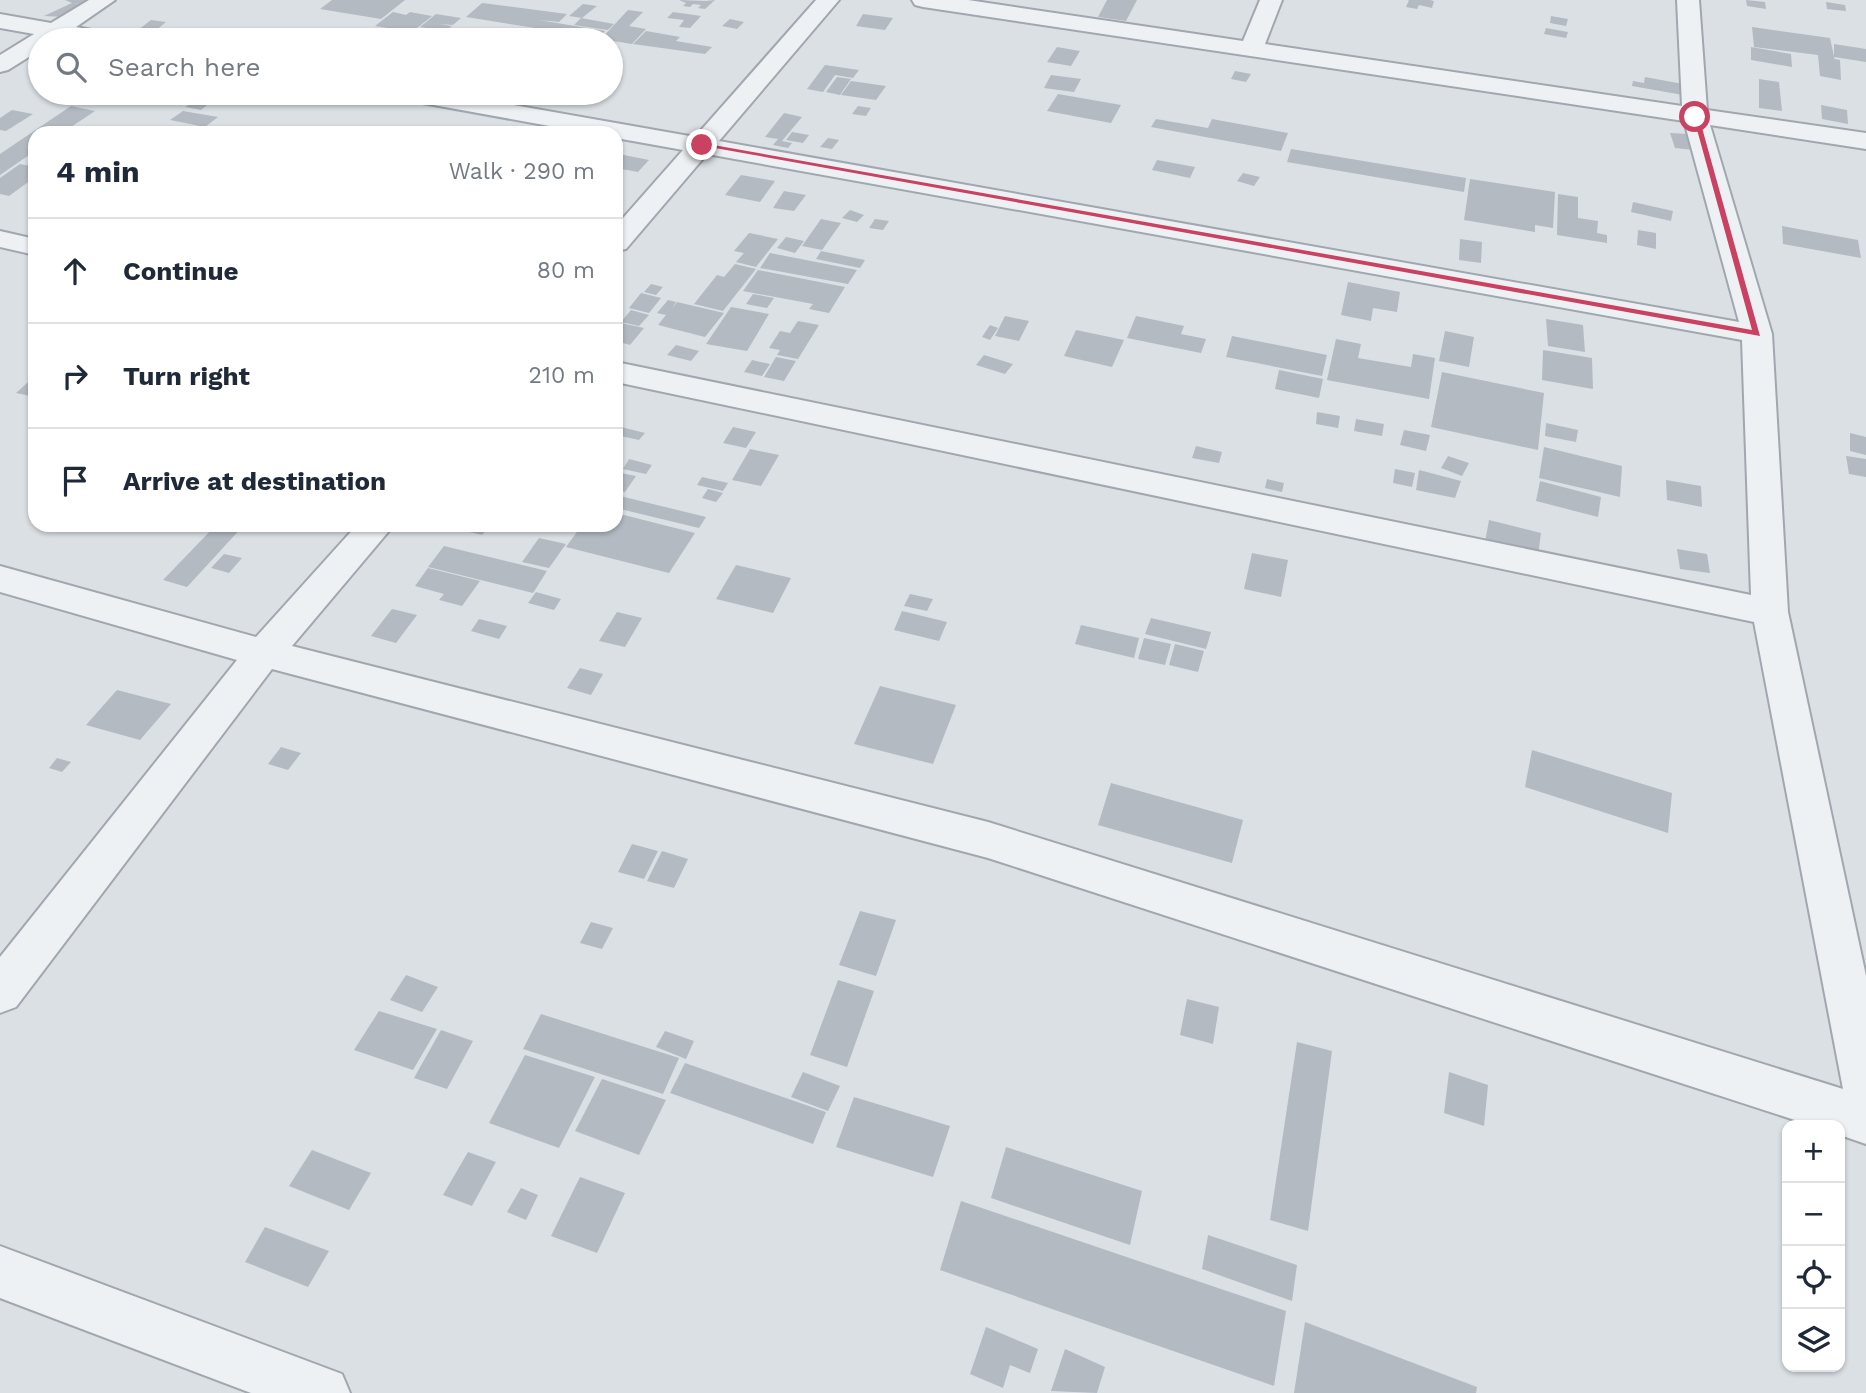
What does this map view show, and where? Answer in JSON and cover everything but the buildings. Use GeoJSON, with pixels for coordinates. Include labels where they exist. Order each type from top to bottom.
{"type":"FeatureCollection","features":[{"type":"Feature","properties":{"kind":"street"},"geometry":{"type":"LineString","coordinates":[[60,28],[104,0]]}},
{"type":"Feature","properties":{"kind":"street"},"geometry":{"type":"LineString","coordinates":[[623,235],[828,0]]}},
{"type":"Feature","properties":{"kind":"street"},"geometry":{"type":"LineString","coordinates":[[923,0],[1866,141]]}},
{"type":"Feature","properties":{"kind":"street"},"geometry":{"type":"LineString","coordinates":[[1251,51],[1270,0]]}},
{"type":"Feature","properties":{"kind":"street"},"geometry":{"type":"LineString","coordinates":[[1688,0],[1695,117],[1757,334],[1770,612],[1866,1087]]}},
{"type":"Feature","properties":{"kind":"street"},"geometry":{"type":"LineString","coordinates":[[0,21],[38,28]]}},
{"type":"Feature","properties":{"kind":"street"},"geometry":{"type":"LineString","coordinates":[[0,65],[28,48]]}},
{"type":"Feature","properties":{"kind":"street"},"geometry":{"type":"LineString","coordinates":[[474,105],[594,126]]}},
{"type":"Feature","properties":{"kind":"street"},"geometry":{"type":"LineString","coordinates":[[623,131],[1757,334]]}},
{"type":"Feature","properties":{"kind":"street"},"geometry":{"type":"LineString","coordinates":[[0,239],[28,245]]}},
{"type":"Feature","properties":{"kind":"street"},"geometry":{"type":"LineString","coordinates":[[623,373],[1770,612]]}},
{"type":"Feature","properties":{"kind":"street"},"geometry":{"type":"LineString","coordinates":[[0,992],[264,653],[371,532]]}},
{"type":"Feature","properties":{"kind":"street"},"geometry":{"type":"LineString","coordinates":[[0,579],[264,653],[988,840],[1866,1120]]}},
{"type":"Feature","properties":{"kind":"street"},"geometry":{"type":"LineString","coordinates":[[0,1272],[323,1393]]}},
{"type":"Feature","properties":{"kind":"route"},"geometry":{"type":"LineString","coordinates":[[702,145],[1757,334],[1695,117]]}}]}
